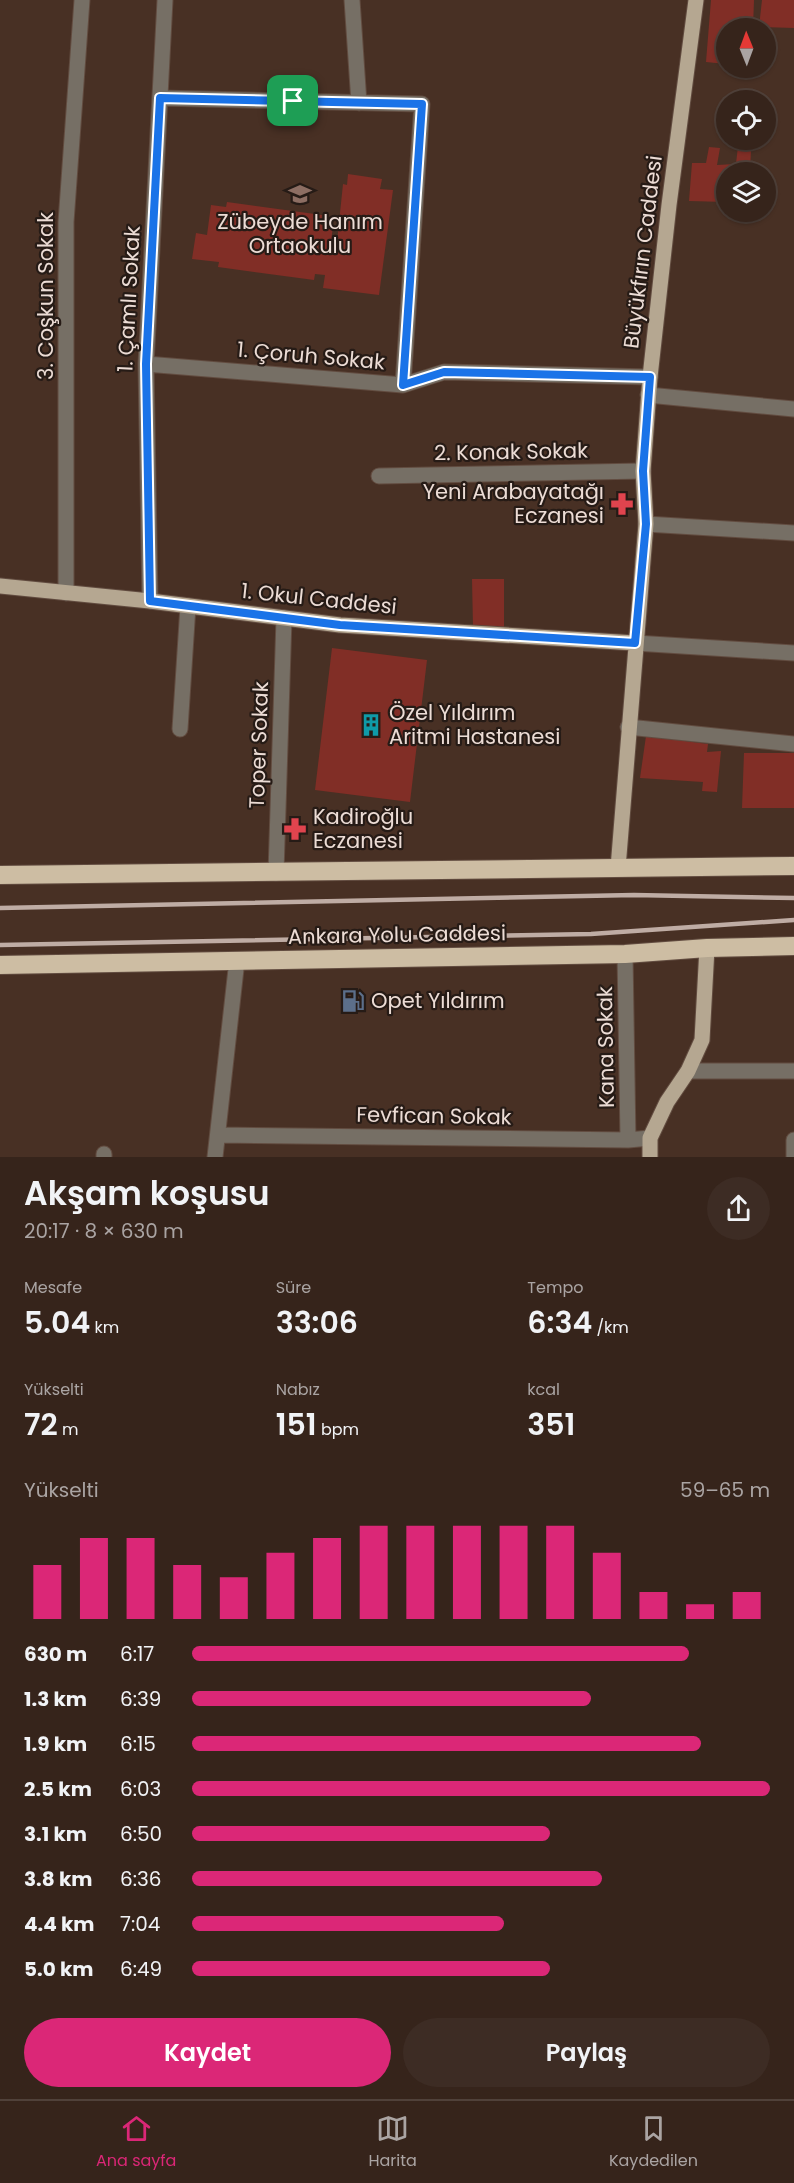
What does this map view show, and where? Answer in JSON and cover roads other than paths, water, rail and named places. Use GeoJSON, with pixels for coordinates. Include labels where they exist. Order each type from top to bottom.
{"type":"FeatureCollection","features":[{"type":"Feature","properties":{"kind":"highway"},"geometry":{"type":"LineString","coordinates":[[0,875],[794,866]]}},
{"type":"Feature","properties":{"kind":"highway","name":"Ankara Yolu Caddesi"},"geometry":{"type":"LineString","coordinates":[[0,965],[625,954],[707,948],[794,946]]}},
{"type":"Feature","properties":{"kind":"main road","name":"Büyükfırın Caddesi"},"geometry":{"type":"LineString","coordinates":[[618,868],[646,524],[643,471],[648,394],[669,205],[696,0]]}},
{"type":"Feature","properties":{"kind":"main road","name":"1. Okul Caddesi"},"geometry":{"type":"LineString","coordinates":[[0,586],[150,601],[340,625],[635,643]]}},
{"type":"Feature","properties":{"kind":"main road"},"geometry":{"type":"LineString","coordinates":[[650,1157],[650,1138],[668,1102],[688,1071],[702,1040],[707,948]]}},
{"type":"Feature","properties":{"kind":"street","name":"3. Coşkun Sokak"},"geometry":{"type":"LineString","coordinates":[[66,593],[66,222],[82,0]]}},
{"type":"Feature","properties":{"kind":"street","name":"1. Çamlı Sokak"},"geometry":{"type":"LineString","coordinates":[[150,601],[146,364],[165,0]]}},
{"type":"Feature","properties":{"kind":"street"},"geometry":{"type":"LineString","coordinates":[[352,0],[359,103]]}},
{"type":"Feature","properties":{"kind":"street"},"geometry":{"type":"LineString","coordinates":[[160,98],[422,104],[403,385]]}},
{"type":"Feature","properties":{"kind":"street","name":"1. Çoruh Sokak"},"geometry":{"type":"LineString","coordinates":[[146,364],[403,385],[444,372],[650,377]]}},
{"type":"Feature","properties":{"kind":"street"},"geometry":{"type":"LineString","coordinates":[[648,394],[794,409]]}},
{"type":"Feature","properties":{"kind":"street","name":"2. Konak Sokak"},"geometry":{"type":"LineString","coordinates":[[379,476],[643,471]]}},
{"type":"Feature","properties":{"kind":"street"},"geometry":{"type":"LineString","coordinates":[[646,524],[794,533]]}},
{"type":"Feature","properties":{"kind":"street"},"geometry":{"type":"LineString","coordinates":[[180,729],[188,606]]}},
{"type":"Feature","properties":{"kind":"street","name":"Toper Sokak"},"geometry":{"type":"LineString","coordinates":[[276,873],[284,618]]}},
{"type":"Feature","properties":{"kind":"street"},"geometry":{"type":"LineString","coordinates":[[635,643],[794,653]]}},
{"type":"Feature","properties":{"kind":"street"},"geometry":{"type":"LineString","coordinates":[[628,728],[794,744]]}},
{"type":"Feature","properties":{"kind":"street","name":"Kana Sokak"},"geometry":{"type":"LineString","coordinates":[[625,954],[628,1140]]}},
{"type":"Feature","properties":{"kind":"street"},"geometry":{"type":"LineString","coordinates":[[215,1157],[237,960]]}},
{"type":"Feature","properties":{"kind":"street"},"geometry":{"type":"LineString","coordinates":[[688,1071],[794,1071]]}},
{"type":"Feature","properties":{"kind":"street","name":"Fevfican Sokak"},"geometry":{"type":"LineString","coordinates":[[218,1135],[628,1140],[650,1138]]}},
{"type":"Feature","properties":{"kind":"street"},"geometry":{"type":"LineString","coordinates":[[794,1140],[794,1157]]}},
{"type":"Feature","properties":{"kind":"railway"},"geometry":{"type":"LineString","coordinates":[[0,908],[634,895],[794,898]]}},
{"type":"Feature","properties":{"kind":"railway"},"geometry":{"type":"LineString","coordinates":[[0,945],[591,934],[794,920]]}},
{"type":"Feature","properties":{"kind":"place","name":"Zübeyde Hanım Ortaokulu"},"geometry":{"type":"Point","coordinates":[300,194]}},
{"type":"Feature","properties":{"kind":"place","name":"Yeni Arabayatağı Eczanesi"},"geometry":{"type":"Point","coordinates":[622,504]}},
{"type":"Feature","properties":{"kind":"place","name":"Özel Yıldırım Aritmi Hastanesi"},"geometry":{"type":"Point","coordinates":[371,725]}},
{"type":"Feature","properties":{"kind":"place","name":"Kadiroğlu Eczanesi"},"geometry":{"type":"Point","coordinates":[295,829]}},
{"type":"Feature","properties":{"kind":"place","name":"Opet Yıldırım"},"geometry":{"type":"Point","coordinates":[353,1001]}}]}
